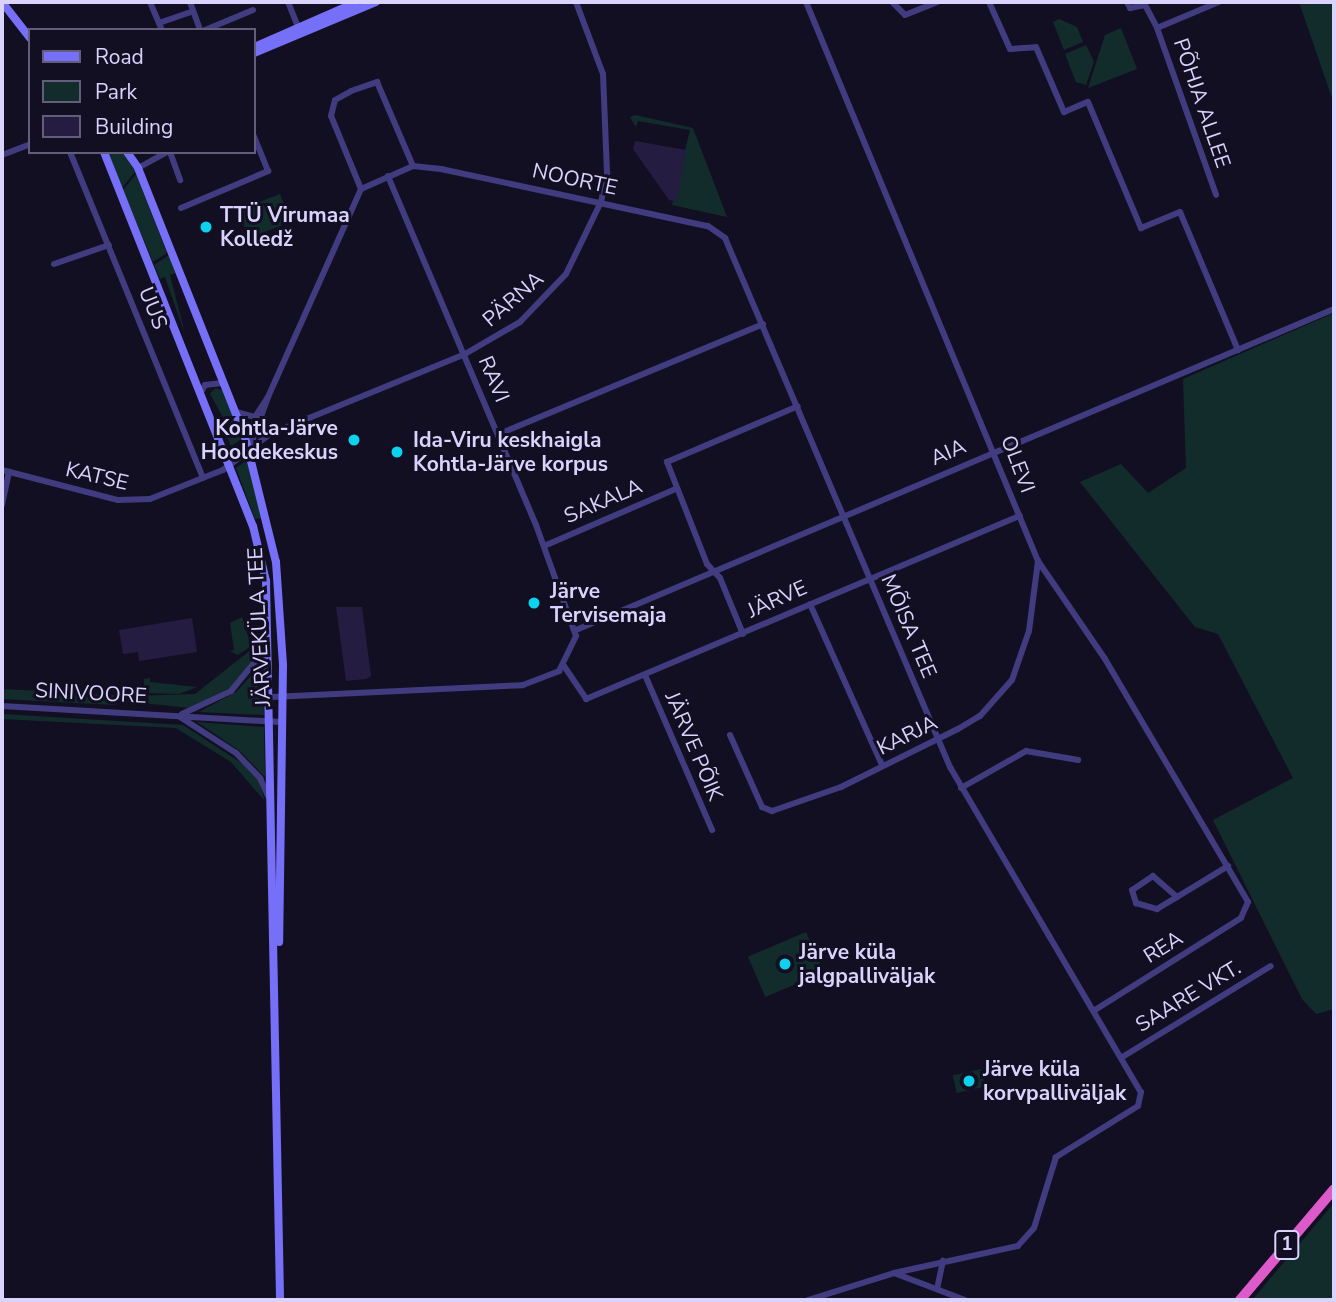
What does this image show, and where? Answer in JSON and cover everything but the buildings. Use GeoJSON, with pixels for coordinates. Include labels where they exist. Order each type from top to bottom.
{"type":"FeatureCollection","features":[{"type":"Feature","properties":{"kind":"highway","name":"1"},"geometry":{"type":"LineString","coordinates":[[1240,1300],[1334,1189]]}},
{"type":"Feature","properties":{"kind":"main road"},"geometry":{"type":"LineString","coordinates":[[256,53],[341,4],[357,2]]}},
{"type":"Feature","properties":{"kind":"main road"},"geometry":{"type":"LineString","coordinates":[[256,46],[376,2]]}},
{"type":"Feature","properties":{"kind":"main road"},"geometry":{"type":"LineString","coordinates":[[4,4],[28,28]]}},
{"type":"Feature","properties":{"kind":"main road"},"geometry":{"type":"LineString","coordinates":[[4,4],[28,35]]}},
{"type":"Feature","properties":{"kind":"main road","name":"JÄRVEKÜLA TEE"},"geometry":{"type":"LineString","coordinates":[[105,154],[264,565],[272,697],[282,751],[276,994]]}},
{"type":"Feature","properties":{"kind":"main road","name":"JÄRVEKÜLA TEE"},"geometry":{"type":"LineString","coordinates":[[128,154],[138,168],[249,448],[276,562],[283,697],[272,737],[276,994]]}},
{"type":"Feature","properties":{"kind":"main road"},"geometry":{"type":"LineString","coordinates":[[133,154],[138,168]]}},
{"type":"Feature","properties":{"kind":"main road"},"geometry":{"type":"LineString","coordinates":[[276,994],[280,1300]]}},
{"type":"Feature","properties":{"kind":"street"},"geometry":{"type":"LineString","coordinates":[[150,2],[161,27],[193,11]]}},
{"type":"Feature","properties":{"kind":"street"},"geometry":{"type":"LineString","coordinates":[[190,2],[199,28]]}},
{"type":"Feature","properties":{"kind":"street"},"geometry":{"type":"LineString","coordinates":[[288,2],[300,30]]}},
{"type":"Feature","properties":{"kind":"street","name":"PÄRNA"},"geometry":{"type":"LineString","coordinates":[[226,468],[270,434],[465,354],[514,326],[566,274],[601,202],[608,109],[603,74],[576,2]]}},
{"type":"Feature","properties":{"kind":"street","name":"OLEVI"},"geometry":{"type":"LineString","coordinates":[[806,2],[995,451],[1038,561],[1066,596],[1228,866],[1248,902],[1247,911]]}},
{"type":"Feature","properties":{"kind":"street"},"geometry":{"type":"LineString","coordinates":[[892,2],[905,15],[938,2]]}},
{"type":"Feature","properties":{"kind":"street"},"geometry":{"type":"LineString","coordinates":[[989,2],[1010,49],[1036,47],[1064,112],[1088,102],[1141,228],[1180,212],[1238,350]]}},
{"type":"Feature","properties":{"kind":"street","name":"PÕHJA ALLEE"},"geometry":{"type":"LineString","coordinates":[[1127,2],[1130,8],[1144,5],[1157,28],[1216,195]]}},
{"type":"Feature","properties":{"kind":"street"},"geometry":{"type":"LineString","coordinates":[[1157,28],[1219,2]]}},
{"type":"Feature","properties":{"kind":"street"},"geometry":{"type":"LineString","coordinates":[[329,21],[341,4]]}},
{"type":"Feature","properties":{"kind":"street"},"geometry":{"type":"LineString","coordinates":[[210,28],[253,10]]}},
{"type":"Feature","properties":{"kind":"street"},"geometry":{"type":"LineString","coordinates":[[249,448],[268,397],[361,189],[413,166],[387,94],[377,82],[335,100],[331,116],[361,189]]}},
{"type":"Feature","properties":{"kind":"street"},"geometry":{"type":"LineString","coordinates":[[181,208],[268,171],[256,141]]}},
{"type":"Feature","properties":{"kind":"street"},"geometry":{"type":"LineString","coordinates":[[2,155],[28,145]]}},
{"type":"Feature","properties":{"kind":"street","name":"UUS"},"geometry":{"type":"LineString","coordinates":[[71,154],[203,478]]}},
{"type":"Feature","properties":{"kind":"street"},"geometry":{"type":"LineString","coordinates":[[138,168],[164,154]]}},
{"type":"Feature","properties":{"kind":"street"},"geometry":{"type":"LineString","coordinates":[[169,154],[180,180]]}},
{"type":"Feature","properties":{"kind":"street","name":"NOORTE"},"geometry":{"type":"LineString","coordinates":[[413,166],[601,202],[708,226],[725,238]]}},
{"type":"Feature","properties":{"kind":"street","name":"RAVI"},"geometry":{"type":"LineString","coordinates":[[388,176],[499,434],[576,633]]}},
{"type":"Feature","properties":{"kind":"street","name":"MÕISA TEE"},"geometry":{"type":"LineString","coordinates":[[725,238],[938,740],[961,788],[1124,1056],[1141,1093],[1138,1107],[1056,1157],[1027,1239],[943,1261]]}},
{"type":"Feature","properties":{"kind":"street"},"geometry":{"type":"LineString","coordinates":[[54,264],[109,244]]}},
{"type":"Feature","properties":{"kind":"street","name":"AIA"},"geometry":{"type":"LineString","coordinates":[[576,633],[995,451],[1334,309]]}},
{"type":"Feature","properties":{"kind":"street"},"geometry":{"type":"LineString","coordinates":[[499,434],[763,324]]}},
{"type":"Feature","properties":{"kind":"street"},"geometry":{"type":"LineString","coordinates":[[200,394],[205,385],[222,383]]}},
{"type":"Feature","properties":{"kind":"street"},"geometry":{"type":"LineString","coordinates":[[230,401],[239,415],[251,418],[268,397]]}},
{"type":"Feature","properties":{"kind":"street"},"geometry":{"type":"LineString","coordinates":[[743,634],[676,489],[667,462],[798,406]]}},
{"type":"Feature","properties":{"kind":"street","name":"KATSE"},"geometry":{"type":"LineString","coordinates":[[5,471],[134,502],[226,468]]}},
{"type":"Feature","properties":{"kind":"street"},"geometry":{"type":"LineString","coordinates":[[2,505],[5,471]]}},
{"type":"Feature","properties":{"kind":"street","name":"SAKALA"},"geometry":{"type":"LineString","coordinates":[[544,546],[676,489]]}},
{"type":"Feature","properties":{"kind":"street","name":"JÄRVE"},"geometry":{"type":"LineString","coordinates":[[564,666],[586,699],[1020,516]]}},
{"type":"Feature","properties":{"kind":"street","name":"KARJA"},"geometry":{"type":"LineString","coordinates":[[730,736],[767,810],[841,787],[881,765],[938,740],[980,716],[1012,680],[1027,640],[1038,561]]}},
{"type":"Feature","properties":{"kind":"street"},"geometry":{"type":"LineString","coordinates":[[810,604],[881,765]]}},
{"type":"Feature","properties":{"kind":"street"},"geometry":{"type":"LineString","coordinates":[[272,697],[516,686],[564,666],[576,633]]}},
{"type":"Feature","properties":{"kind":"street","name":"SINIVOORE"},"geometry":{"type":"LineString","coordinates":[[178,716],[231,691],[269,643]]}},
{"type":"Feature","properties":{"kind":"street","name":"JÄRVE PÕIK"},"geometry":{"type":"LineString","coordinates":[[645,675],[712,830]]}},
{"type":"Feature","properties":{"kind":"street","name":"SINIVOORE"},"geometry":{"type":"LineString","coordinates":[[2,706],[277,722]]}},
{"type":"Feature","properties":{"kind":"street","name":"SINIVOORE"},"geometry":{"type":"LineString","coordinates":[[178,716],[222,742],[253,769],[266,787],[272,810]]}},
{"type":"Feature","properties":{"kind":"street"},"geometry":{"type":"LineString","coordinates":[[961,788],[1026,751],[1078,760]]}},
{"type":"Feature","properties":{"kind":"street"},"geometry":{"type":"LineString","coordinates":[[1177,897],[1153,876],[1132,890],[1136,903],[1148,910],[1177,897],[1228,866]]}},
{"type":"Feature","properties":{"kind":"street","name":"REA"},"geometry":{"type":"LineString","coordinates":[[1095,1010],[1247,911]]}},
{"type":"Feature","properties":{"kind":"street","name":"SAARE VKT."},"geometry":{"type":"LineString","coordinates":[[1124,1056],[1271,966]]}},
{"type":"Feature","properties":{"kind":"street"},"geometry":{"type":"LineString","coordinates":[[808,1300],[943,1261],[937,1289]]}},
{"type":"Feature","properties":{"kind":"street"},"geometry":{"type":"LineString","coordinates":[[894,1273],[965,1300]]}},
{"type":"Feature","properties":{"kind":"green space"},"geometry":{"type":"Polygon","coordinates":[[[1299,2],[1334,2],[1334,104],[1299,2]]]}},
{"type":"Feature","properties":{"kind":"green space"},"geometry":{"type":"Polygon","coordinates":[[[1059,19],[1077,27],[1083,42],[1064,50],[1053,22],[1059,19]]]}},
{"type":"Feature","properties":{"kind":"green space"},"geometry":{"type":"Polygon","coordinates":[[[1121,28],[1137,69],[1088,88],[1105,35],[1121,28]]]}},
{"type":"Feature","properties":{"kind":"green space"},"geometry":{"type":"Polygon","coordinates":[[[1086,45],[1094,62],[1086,85],[1076,82],[1065,54],[1086,45]]]}},
{"type":"Feature","properties":{"kind":"green space"},"geometry":{"type":"Polygon","coordinates":[[[635,115],[693,128],[727,217],[672,205],[690,130],[638,121],[636,127],[630,117],[635,115]]]}},
{"type":"Feature","properties":{"kind":"green space"},"geometry":{"type":"Polygon","coordinates":[[[109,154],[125,154],[135,172],[122,188],[109,154]]]}},
{"type":"Feature","properties":{"kind":"green space"},"geometry":{"type":"Polygon","coordinates":[[[136,174],[167,253],[153,262],[123,190],[136,174]]]}},
{"type":"Feature","properties":{"kind":"green space"},"geometry":{"type":"Polygon","coordinates":[[[280,194],[291,222],[249,238],[238,210],[280,194]]]}},
{"type":"Feature","properties":{"kind":"green space"},"geometry":{"type":"Polygon","coordinates":[[[169,255],[175,273],[170,275],[185,334],[165,277],[160,279],[154,265],[169,255]]]}},
{"type":"Feature","properties":{"kind":"green space"},"geometry":{"type":"Polygon","coordinates":[[[1334,313],[1334,1009],[1316,1014],[1302,999],[1213,820],[1293,778],[1218,634],[1195,627],[1080,482],[1121,464],[1148,493],[1186,468],[1183,379],[1334,313]]]}},
{"type":"Feature","properties":{"kind":"green space"},"geometry":{"type":"Polygon","coordinates":[[[215,388],[222,390],[242,439],[231,446],[225,431],[229,428],[210,394],[215,388]]]}},
{"type":"Feature","properties":{"kind":"green space"},"geometry":{"type":"Polygon","coordinates":[[[249,459],[263,518],[255,519],[236,468],[249,459]]]}},
{"type":"Feature","properties":{"kind":"green space"},"geometry":{"type":"Polygon","coordinates":[[[242,617],[251,646],[238,655],[230,651],[234,650],[230,623],[242,617]]]}},
{"type":"Feature","properties":{"kind":"green space"},"geometry":{"type":"Polygon","coordinates":[[[252,649],[256,656],[230,688],[190,708],[133,702],[133,696],[195,694],[252,649]]]}},
{"type":"Feature","properties":{"kind":"green space"},"geometry":{"type":"Polygon","coordinates":[[[262,664],[264,715],[199,712],[236,692],[262,664]]]}},
{"type":"Feature","properties":{"kind":"green space"},"geometry":{"type":"Polygon","coordinates":[[[150,678],[150,682],[197,687],[179,694],[144,693],[144,679],[150,678]]]}},
{"type":"Feature","properties":{"kind":"green space"},"geometry":{"type":"Polygon","coordinates":[[[2,689],[123,696],[115,705],[2,699],[2,689]]]}},
{"type":"Feature","properties":{"kind":"green space"},"geometry":{"type":"Polygon","coordinates":[[[2,714],[183,725],[243,764],[258,779],[265,801],[231,762],[176,728],[2,719],[2,714]]]}},
{"type":"Feature","properties":{"kind":"green space"},"geometry":{"type":"Polygon","coordinates":[[[197,722],[264,727],[265,777],[240,751],[197,722]]]}},
{"type":"Feature","properties":{"kind":"green space","name":"Järve küla jalgpalliväljak"},"geometry":{"type":"Polygon","coordinates":[[[806,932],[823,973],[765,997],[748,957],[806,932]]]}},
{"type":"Feature","properties":{"kind":"green space","name":"Järve küla korvpalliväljak"},"geometry":{"type":"Polygon","coordinates":[[[981,1069],[985,1087],[957,1093],[953,1076],[981,1069]]]}},
{"type":"Feature","properties":{"kind":"green space"},"geometry":{"type":"Polygon","coordinates":[[[1334,1203],[1334,1300],[1252,1300],[1334,1203]]]}},
{"type":"Feature","properties":{"kind":"place","name":"TTÜ Virumaa Kolledž"},"geometry":{"type":"Point","coordinates":[206,227]}},
{"type":"Feature","properties":{"kind":"place","name":"Kohtla-Järve Hooldekeskus"},"geometry":{"type":"Point","coordinates":[354,440]}},
{"type":"Feature","properties":{"kind":"place","name":"Ida-Viru keskhaigla Kohtla-Järve korpus"},"geometry":{"type":"Point","coordinates":[397,452]}},
{"type":"Feature","properties":{"kind":"place","name":"Järve Tervisemaja"},"geometry":{"type":"Point","coordinates":[534,603]}},
{"type":"Feature","properties":{"kind":"place","name":"Järve küla jalgpalliväljak"},"geometry":{"type":"Point","coordinates":[785,964]}},
{"type":"Feature","properties":{"kind":"place","name":"Järve küla korvpalliväljak"},"geometry":{"type":"Point","coordinates":[969,1081]}}]}
